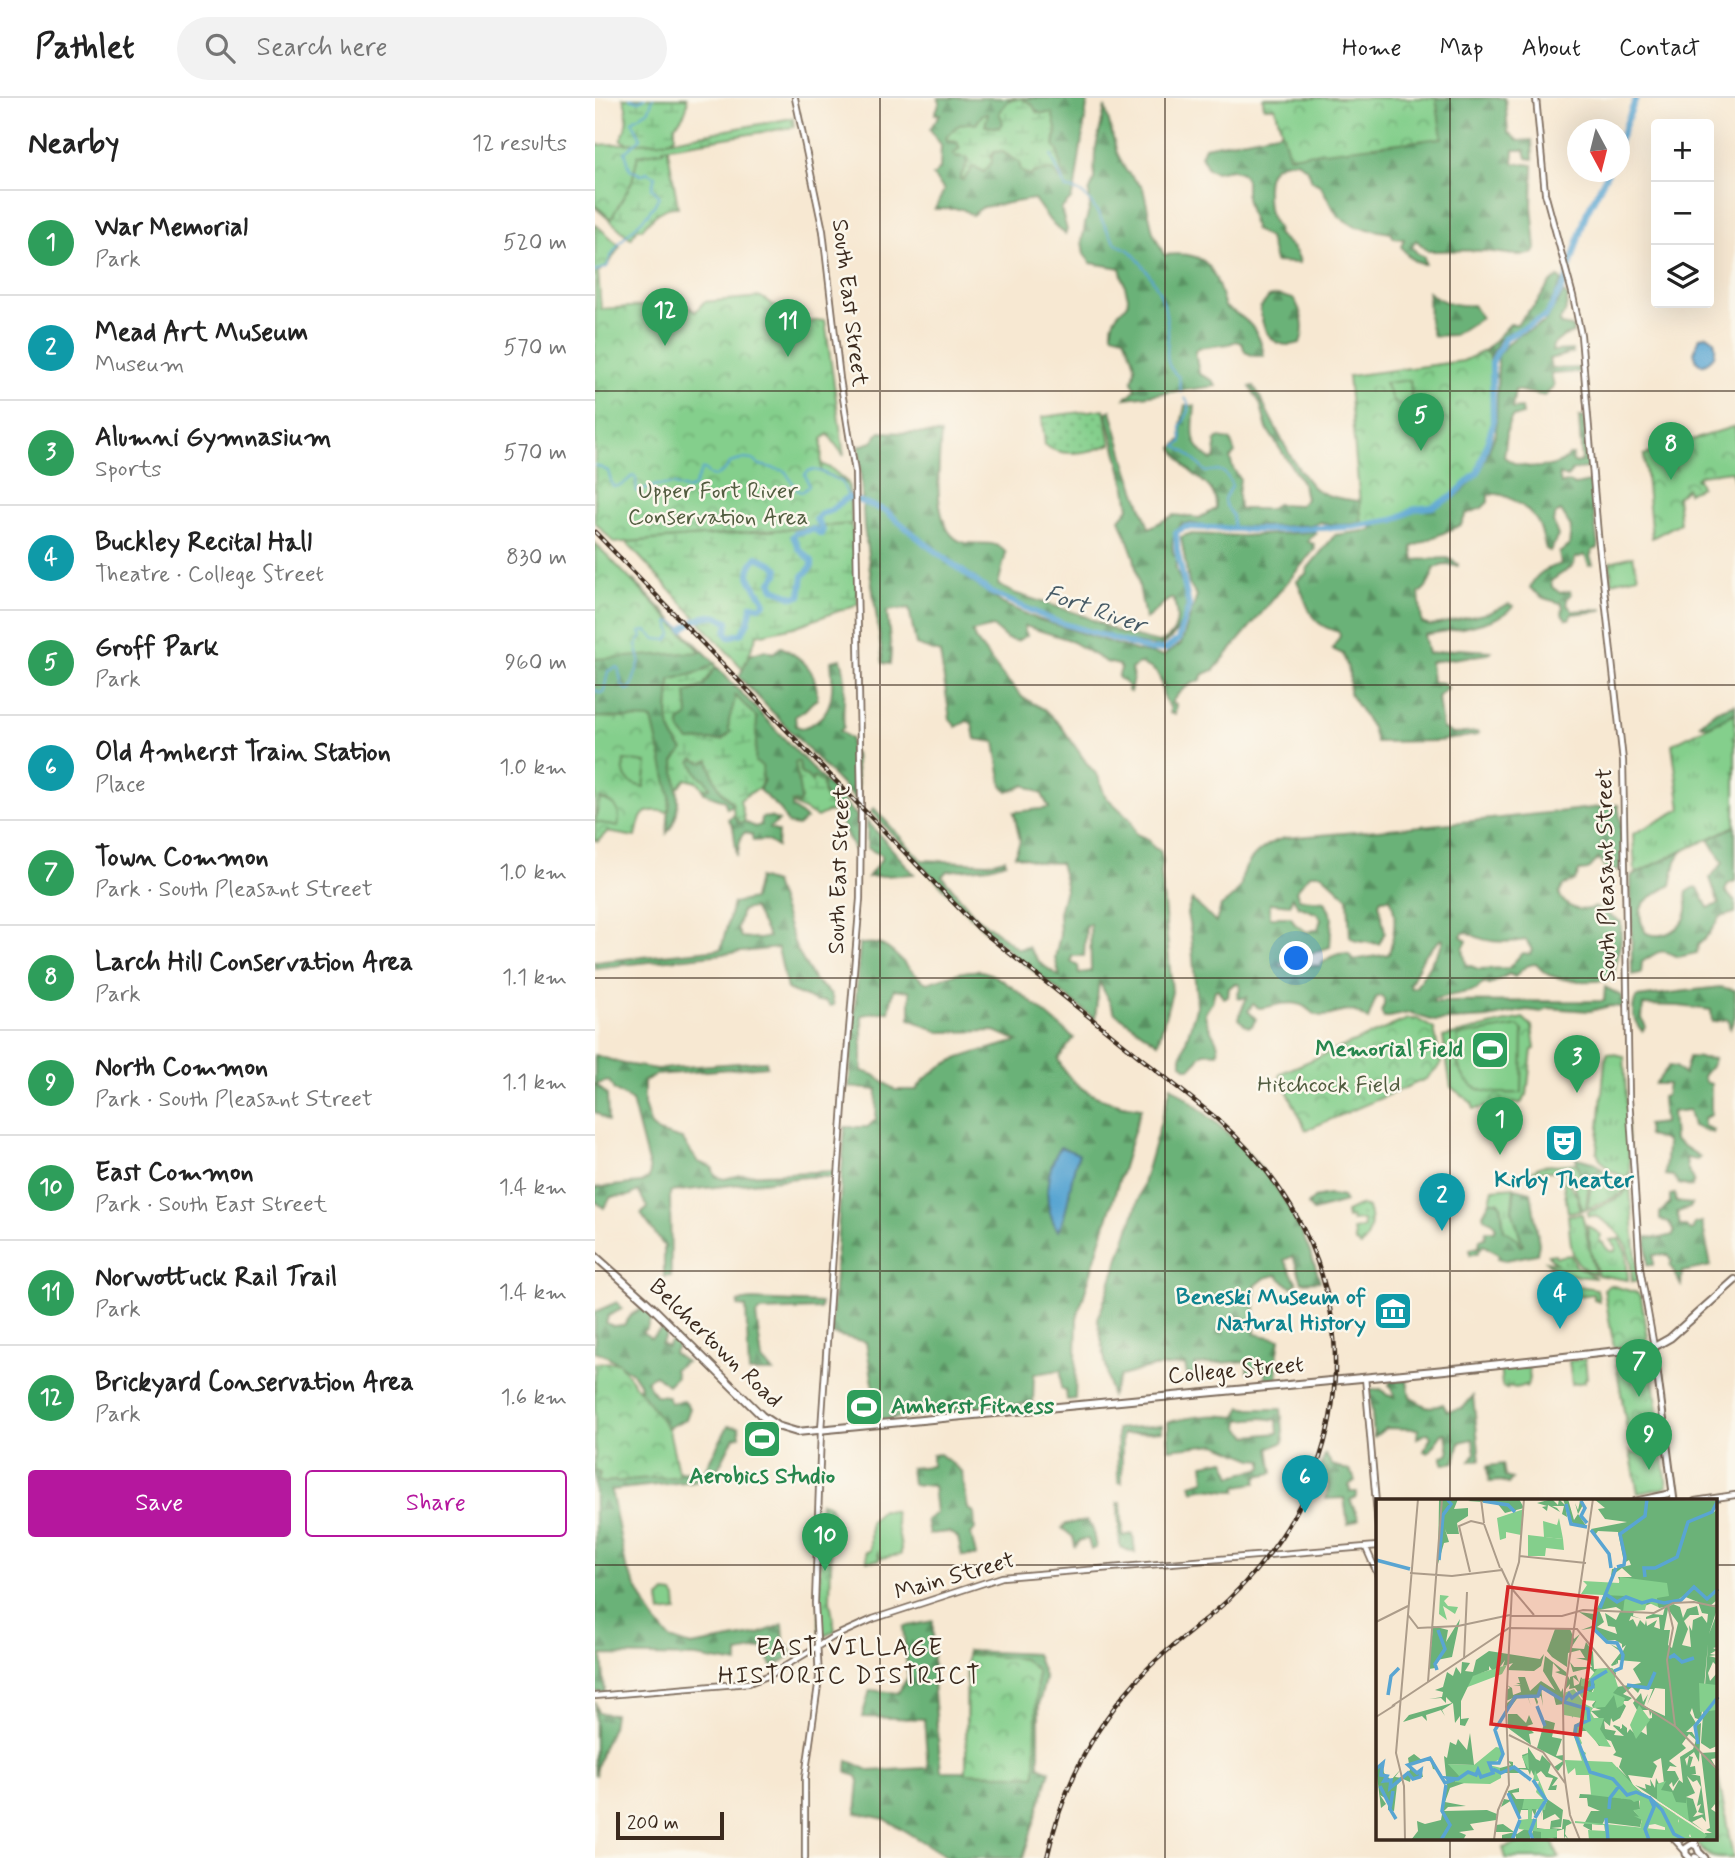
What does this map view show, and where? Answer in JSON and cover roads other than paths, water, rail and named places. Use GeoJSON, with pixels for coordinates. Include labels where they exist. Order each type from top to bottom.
{"type":"FeatureCollection","features":[{"type":"Feature","properties":{"kind":"highway","name":"Belchertown Road"},"geometry":{"type":"LineString","coordinates":[[595,1256],[640,1296],[762,1416],[788,1431],[821,1430]]}},
{"type":"Feature","properties":{"kind":"highway"},"geometry":{"type":"LineString","coordinates":[[1654,1347],[1670,1338],[1735,1280]]}},
{"type":"Feature","properties":{"kind":"highway","name":"College Street"},"geometry":{"type":"LineString","coordinates":[[821,1430],[1654,1347]]}},
{"type":"Feature","properties":{"kind":"main road","name":"South East Street"},"geometry":{"type":"LineString","coordinates":[[795,98],[823,230],[833,329],[853,457],[856,494],[861,877],[843,1090],[821,1430],[814,1614],[818,1690],[806,1778],[805,1858]]}},
{"type":"Feature","properties":{"kind":"main road","name":"South Pleasant Street"},"geometry":{"type":"LineString","coordinates":[[1536,98],[1543,182],[1581,339],[1598,535],[1623,761],[1629,1098],[1640,1268],[1654,1347],[1674,1499]]}},
{"type":"Feature","properties":{"kind":"main road"},"geometry":{"type":"LineString","coordinates":[[1365,1377],[1376,1503]]}},
{"type":"Feature","properties":{"kind":"main road"},"geometry":{"type":"LineString","coordinates":[[1644,1499],[1672,1493]]}},
{"type":"Feature","properties":{"kind":"main road"},"geometry":{"type":"LineString","coordinates":[[1708,1499],[1735,1495]]}},
{"type":"Feature","properties":{"kind":"main road","name":"Main Street"},"geometry":{"type":"LineString","coordinates":[[597,1696],[749,1683],[770,1675],[817,1646],[878,1617],[1002,1577],[1376,1546]]}},
{"type":"Feature","properties":{"kind":"main road"},"geometry":{"type":"LineString","coordinates":[[1366,1548],[1376,1570]]}},
{"type":"Feature","properties":{"kind":"main road"},"geometry":{"type":"LineString","coordinates":[[1692,1852],[1705,1858]]}},
{"type":"Feature","properties":{"kind":"water"},"geometry":{"type":"Polygon","coordinates":[[[1707,335],[1714,340],[1715,352],[1710,361],[1702,365],[1697,361],[1694,352],[1700,337],[1707,335]]]}},
{"type":"Feature","properties":{"kind":"water"},"geometry":{"type":"Polygon","coordinates":[[[1060,1147],[1079,1154],[1058,1231],[1049,1210],[1047,1189],[1051,1167],[1060,1147]]]}},
{"type":"Feature","properties":{"kind":"waterway"},"geometry":{"type":"LineString","coordinates":[[630,98],[639,101],[645,98]]}},
{"type":"Feature","properties":{"kind":"waterway"},"geometry":{"type":"LineString","coordinates":[[595,271],[607,267],[617,246],[647,214],[659,196],[652,188],[655,176],[647,172],[641,175],[630,169],[625,152],[641,138],[632,121],[649,110],[653,98]]}},
{"type":"Feature","properties":{"kind":"waterway","name":"Fort River"},"geometry":{"type":"LineString","coordinates":[[1628,119],[1636,98]]}},
{"type":"Feature","properties":{"kind":"waterway"},"geometry":{"type":"LineString","coordinates":[[1051,155],[1066,189],[1075,190],[1089,200],[1114,241],[1131,252],[1154,282],[1164,304],[1168,330],[1168,362],[1179,377],[1181,392]]}},
{"type":"Feature","properties":{"kind":"waterway","name":"Fort River"},"geometry":{"type":"LineString","coordinates":[[683,629],[699,619],[716,616],[728,622],[726,632],[729,637],[742,633],[752,605],[760,607],[765,603],[749,576],[757,557],[778,569],[771,582],[774,589],[793,597],[800,596],[803,576],[812,566],[812,561],[799,549],[793,536],[814,529],[821,534],[823,530],[816,519],[848,497],[886,511],[990,592],[1052,620],[1150,650],[1166,649],[1178,640],[1189,606],[1177,550],[1176,532],[1185,527],[1262,530],[1353,527],[1394,520],[1415,509],[1432,507],[1452,497],[1478,472],[1493,424],[1492,362],[1505,338],[1546,316],[1565,283],[1586,214],[1603,182]]}},
{"type":"Feature","properties":{"kind":"waterway"},"geometry":{"type":"LineString","coordinates":[[1185,398],[1189,411],[1181,426],[1182,442],[1176,446],[1206,472],[1216,470],[1228,477],[1232,486],[1224,499],[1232,515],[1234,529]]}},
{"type":"Feature","properties":{"kind":"waterway"},"geometry":{"type":"LineString","coordinates":[[595,465],[608,471],[613,487],[622,485],[633,476],[636,478],[637,492],[657,485],[674,485],[688,490],[694,486],[702,469],[710,476],[717,476],[730,463],[743,459],[753,460],[760,465],[785,471],[798,491],[802,492],[809,486],[805,474],[810,470],[822,472],[842,482],[848,497]]}},
{"type":"Feature","properties":{"kind":"waterway","name":"Fort River"},"geometry":{"type":"LineString","coordinates":[[595,690],[601,693],[604,691],[608,671],[618,667],[622,686],[627,690],[631,688],[640,660],[636,645],[642,637],[640,632],[647,631],[656,639],[667,640],[672,635],[669,622],[674,622],[683,629]]}},
{"type":"Feature","properties":{"kind":"railway"},"geometry":{"type":"LineString","coordinates":[[595,532],[978,928],[1216,1118],[1237,1138],[1275,1182],[1291,1206],[1316,1258],[1331,1314],[1335,1355],[1333,1395],[1327,1433],[1300,1506],[1256,1571],[1228,1600],[1146,1670],[1105,1720],[1069,1786],[1047,1858]]}},
{"type":"Feature","properties":{"kind":"place","name":"Brickyard Conservation Area"},"geometry":{"type":"Point","coordinates":[665,346]}},
{"type":"Feature","properties":{"kind":"place","name":"Norwottuck Rail Trail"},"geometry":{"type":"Point","coordinates":[788,357]}},
{"type":"Feature","properties":{"kind":"place","name":"Groff Park"},"geometry":{"type":"Point","coordinates":[1421,451]}},
{"type":"Feature","properties":{"kind":"place","name":"Larch Hill Conservation Area"},"geometry":{"type":"Point","coordinates":[1671,480]}},
{"type":"Feature","properties":{"kind":"place","name":"Memorial Field"},"geometry":{"type":"Point","coordinates":[1490,1050]}},
{"type":"Feature","properties":{"kind":"place","name":"Alumni Gymnasium"},"geometry":{"type":"Point","coordinates":[1577,1093]}},
{"type":"Feature","properties":{"kind":"place","name":"Kirby Theater"},"geometry":{"type":"Point","coordinates":[1564,1143]}},
{"type":"Feature","properties":{"kind":"place","name":"War Memorial"},"geometry":{"type":"Point","coordinates":[1500,1155]}},
{"type":"Feature","properties":{"kind":"place","name":"Mead Art Museum"},"geometry":{"type":"Point","coordinates":[1442,1231]}},
{"type":"Feature","properties":{"kind":"place","name":"Beneski Museum of Natural History"},"geometry":{"type":"Point","coordinates":[1393,1311]}},
{"type":"Feature","properties":{"kind":"place","name":"Buckley Recital Hall"},"geometry":{"type":"Point","coordinates":[1560,1329]}},
{"type":"Feature","properties":{"kind":"place","name":"Town Common"},"geometry":{"type":"Point","coordinates":[1639,1397]}},
{"type":"Feature","properties":{"kind":"place","name":"Amherst Fitness"},"geometry":{"type":"Point","coordinates":[864,1407]}},
{"type":"Feature","properties":{"kind":"place","name":"Aerobics Studio"},"geometry":{"type":"Point","coordinates":[762,1439]}},
{"type":"Feature","properties":{"kind":"place","name":"North Common"},"geometry":{"type":"Point","coordinates":[1649,1470]}},
{"type":"Feature","properties":{"kind":"place","name":"Old Amherst Train Station"},"geometry":{"type":"Point","coordinates":[1305,1513]}},
{"type":"Feature","properties":{"kind":"place","name":"East Common"},"geometry":{"type":"Point","coordinates":[825,1571]}},
{"type":"Feature","properties":{"kind":"district","name":"EAST VILLAGE HISTORIC DISTRICT"},"geometry":{"type":"Point","coordinates":[850,1662]}},
{"type":"Feature","properties":{"kind":"park label","name":"Upper Fort River Conservation Area"},"geometry":{"type":"Point","coordinates":[718,505]}},
{"type":"Feature","properties":{"kind":"park label","name":"Hitchcock Field"},"geometry":{"type":"Point","coordinates":[1329,1086]}}]}
